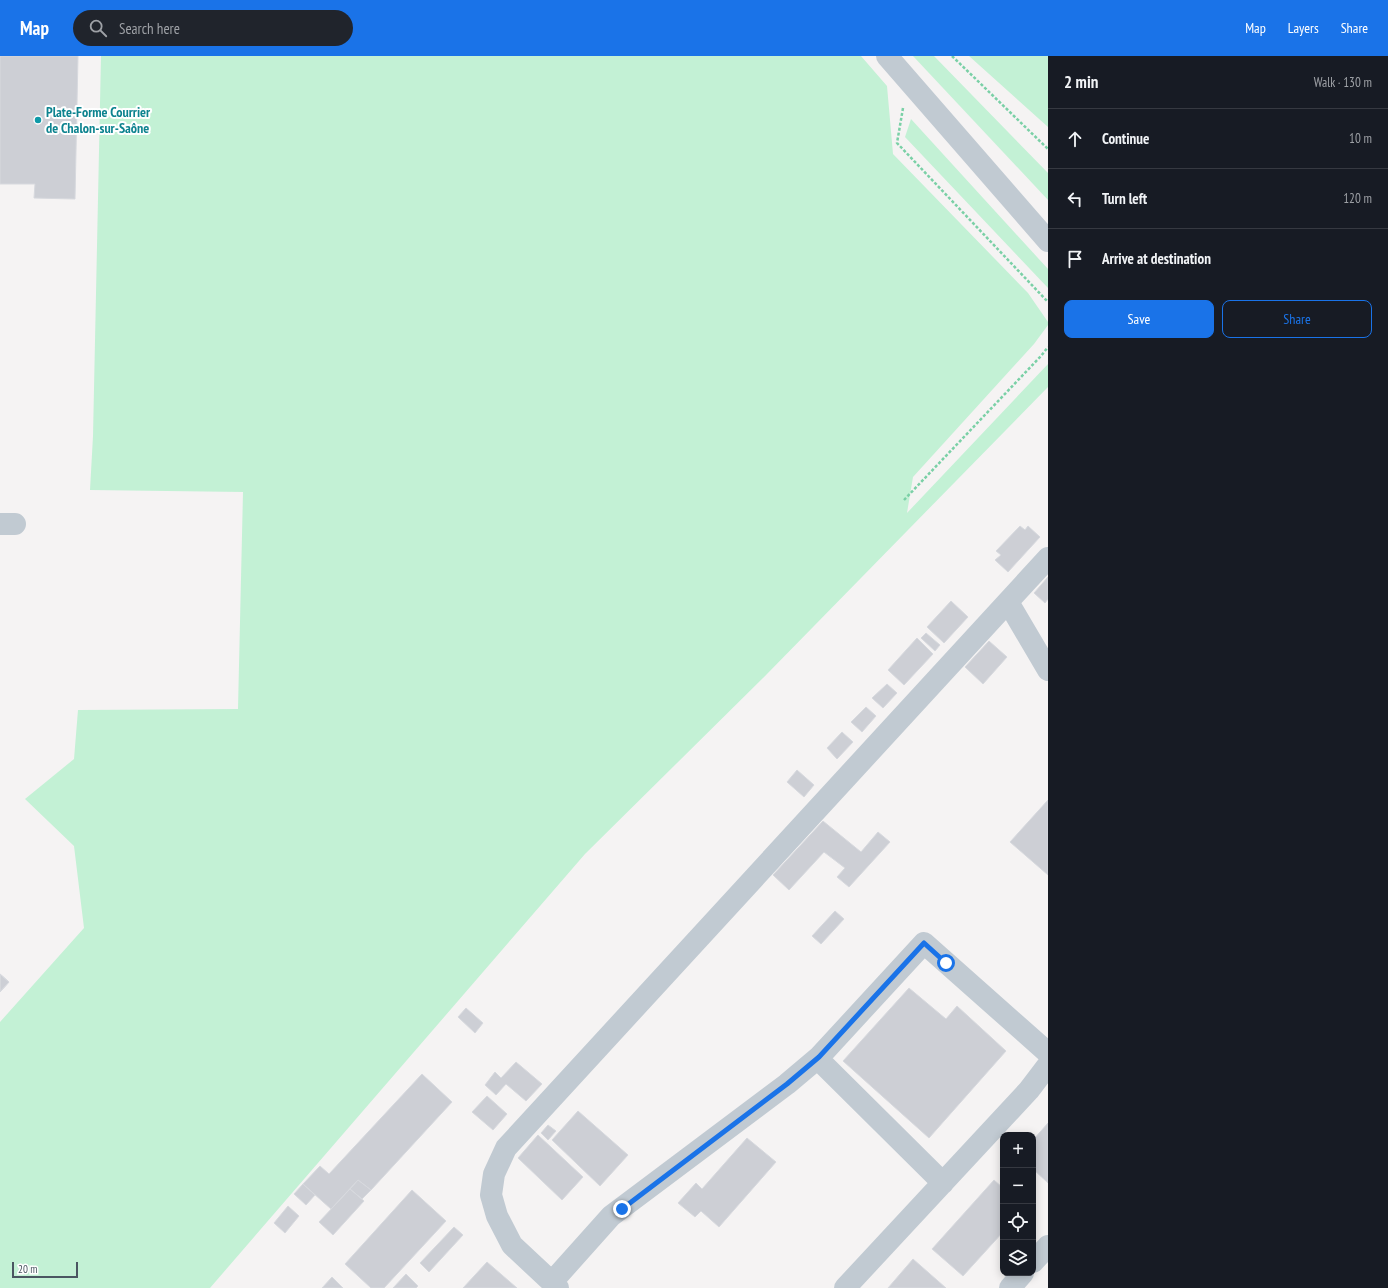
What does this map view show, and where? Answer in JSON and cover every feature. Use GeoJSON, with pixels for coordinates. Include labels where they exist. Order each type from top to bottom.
{"type":"FeatureCollection","features":[{"type":"Feature","properties":{"kind":"street"},"geometry":{"type":"LineString","coordinates":[[887,56],[1048,241]]}},
{"type":"Feature","properties":{"kind":"street"},"geometry":{"type":"LineString","coordinates":[[1048,558],[506,1148],[494,1174],[491,1195],[497,1216],[512,1245],[555,1285],[611,1216],[787,1084],[819,1057],[924,943],[1048,1053]]}},
{"type":"Feature","properties":{"kind":"street"},"geometry":{"type":"LineString","coordinates":[[1008,602],[1048,670]]}},
{"type":"Feature","properties":{"kind":"street"},"geometry":{"type":"LineString","coordinates":[[819,1057],[822,1063],[943,1182]]}},
{"type":"Feature","properties":{"kind":"street"},"geometry":{"type":"LineString","coordinates":[[845,1288],[1029,1090],[1048,1065]]}},
{"type":"Feature","properties":{"kind":"street"},"geometry":{"type":"LineString","coordinates":[[1036,1259],[1048,1246]]}},
{"type":"Feature","properties":{"kind":"street"},"geometry":{"type":"LineString","coordinates":[[1010,1288],[1021,1276]]}},
{"type":"Feature","properties":{"kind":"path"},"geometry":{"type":"LineString","coordinates":[[952,56],[1048,149]]}},
{"type":"Feature","properties":{"kind":"path"},"geometry":{"type":"LineString","coordinates":[[908,80],[897,143],[1048,302]]}},
{"type":"Feature","properties":{"kind":"path"},"geometry":{"type":"LineString","coordinates":[[904,500],[1048,347]]}},
{"type":"Feature","properties":{"kind":"green space"},"geometry":{"type":"Polygon","coordinates":[[[101,56],[861,56],[887,86],[893,154],[1028,293],[1048,322],[1048,325],[1034,344],[913,477],[907,513],[1048,364],[1048,387],[767,674],[585,854],[210,1288],[0,1288],[0,1022],[84,928],[74,846],[25,799],[74,759],[78,710],[238,709],[243,492],[90,490],[93,436],[101,56]]]}},
{"type":"Feature","properties":{"kind":"green space"},"geometry":{"type":"Polygon","coordinates":[[[913,56],[934,56],[1048,173],[1048,200],[913,56]]]}},
{"type":"Feature","properties":{"kind":"green space"},"geometry":{"type":"Polygon","coordinates":[[[969,56],[1048,56],[1048,127],[969,56]]]}},
{"type":"Feature","properties":{"kind":"green space"},"geometry":{"type":"Polygon","coordinates":[[[911,119],[1048,269],[1048,288],[905,137],[911,119]]]}},
{"type":"Feature","properties":{"kind":"building","name":"Plate-Forme Courrier de Chalon-sur-Saône"},"geometry":{"type":"Polygon","coordinates":[[[0,56],[78,56],[75,199],[34,198],[35,184],[0,184],[0,56]]]}},
{"type":"Feature","properties":{"kind":"building"},"geometry":{"type":"Polygon","coordinates":[[[1020,526],[1025,530],[1028,526],[1040,537],[1008,572],[995,560],[1001,555],[996,551],[1020,526]]]}},
{"type":"Feature","properties":{"kind":"building"},"geometry":{"type":"Polygon","coordinates":[[[1048,577],[1048,599],[1045,603],[1034,593],[1048,577]]]}},
{"type":"Feature","properties":{"kind":"building"},"geometry":{"type":"Polygon","coordinates":[[[951,601],[968,617],[944,643],[927,627],[951,601]]]}},
{"type":"Feature","properties":{"kind":"building"},"geometry":{"type":"Polygon","coordinates":[[[926,633],[940,645],[935,651],[921,638],[926,633]]]}},
{"type":"Feature","properties":{"kind":"building"},"geometry":{"type":"Polygon","coordinates":[[[917,638],[933,654],[904,685],[888,670],[917,638]]]}},
{"type":"Feature","properties":{"kind":"building"},"geometry":{"type":"Polygon","coordinates":[[[989,641],[1007,657],[983,684],[965,667],[989,641]]]}},
{"type":"Feature","properties":{"kind":"building"},"geometry":{"type":"Polygon","coordinates":[[[887,684],[897,693],[883,708],[872,698],[887,684]]]}},
{"type":"Feature","properties":{"kind":"building"},"geometry":{"type":"Polygon","coordinates":[[[866,707],[876,716],[862,732],[851,722],[866,707]]]}},
{"type":"Feature","properties":{"kind":"building"},"geometry":{"type":"Polygon","coordinates":[[[842,732],[853,742],[837,759],[827,748],[842,732]]]}},
{"type":"Feature","properties":{"kind":"building"},"geometry":{"type":"Polygon","coordinates":[[[797,770],[814,785],[804,797],[787,782],[797,770]]]}},
{"type":"Feature","properties":{"kind":"building"},"geometry":{"type":"Polygon","coordinates":[[[1048,800],[1048,875],[1010,842],[1048,800]]]}},
{"type":"Feature","properties":{"kind":"building"},"geometry":{"type":"Polygon","coordinates":[[[823,821],[861,852],[878,832],[890,842],[849,887],[837,877],[845,868],[824,852],[789,890],[773,875],[823,821]]]}},
{"type":"Feature","properties":{"kind":"building"},"geometry":{"type":"Polygon","coordinates":[[[835,911],[844,919],[821,944],[812,936],[835,911]]]}},
{"type":"Feature","properties":{"kind":"building"},"geometry":{"type":"Polygon","coordinates":[[[0,974],[9,982],[0,992],[0,974]]]}},
{"type":"Feature","properties":{"kind":"building"},"geometry":{"type":"Polygon","coordinates":[[[0,974],[9,982],[0,992],[0,974]]]}},
{"type":"Feature","properties":{"kind":"building"},"geometry":{"type":"Polygon","coordinates":[[[909,988],[946,1019],[957,1006],[1006,1051],[929,1138],[843,1061],[909,988]]]}},
{"type":"Feature","properties":{"kind":"building"},"geometry":{"type":"Polygon","coordinates":[[[466,1008],[483,1023],[475,1033],[458,1017],[466,1008]]]}},
{"type":"Feature","properties":{"kind":"building"},"geometry":{"type":"Polygon","coordinates":[[[516,1062],[542,1084],[526,1101],[506,1084],[496,1095],[485,1085],[495,1072],[501,1078],[516,1062]]]}},
{"type":"Feature","properties":{"kind":"building"},"geometry":{"type":"Polygon","coordinates":[[[422,1074],[452,1102],[371,1190],[358,1180],[331,1209],[303,1184],[320,1166],[329,1174],[422,1074]]]}},
{"type":"Feature","properties":{"kind":"building"},"geometry":{"type":"Polygon","coordinates":[[[487,1096],[507,1114],[493,1130],[472,1112],[487,1096]]]}},
{"type":"Feature","properties":{"kind":"building"},"geometry":{"type":"Polygon","coordinates":[[[578,1111],[628,1155],[600,1186],[552,1140],[578,1111]]]}},
{"type":"Feature","properties":{"kind":"building"},"geometry":{"type":"Polygon","coordinates":[[[1048,1123],[1048,1183],[1036,1172],[1036,1137],[1048,1123]]]}},
{"type":"Feature","properties":{"kind":"building"},"geometry":{"type":"Polygon","coordinates":[[[548,1125],[556,1131],[548,1140],[541,1133],[548,1125]]]}},
{"type":"Feature","properties":{"kind":"building"},"geometry":{"type":"Polygon","coordinates":[[[538,1135],[583,1177],[562,1200],[518,1158],[538,1135]]]}},
{"type":"Feature","properties":{"kind":"building"},"geometry":{"type":"Polygon","coordinates":[[[747,1138],[776,1162],[719,1227],[701,1211],[695,1217],[678,1203],[696,1183],[702,1189],[747,1138]]]}},
{"type":"Feature","properties":{"kind":"building"},"geometry":{"type":"Polygon","coordinates":[[[358,1180],[371,1190],[362,1199],[350,1189],[358,1180]]]}},
{"type":"Feature","properties":{"kind":"building"},"geometry":{"type":"Polygon","coordinates":[[[994,1180],[1000,1185],[1000,1235],[963,1276],[932,1249],[994,1180]]]}},
{"type":"Feature","properties":{"kind":"building"},"geometry":{"type":"Polygon","coordinates":[[[303,1184],[315,1195],[306,1205],[294,1194],[303,1184]]]}},
{"type":"Feature","properties":{"kind":"building"},"geometry":{"type":"Polygon","coordinates":[[[350,1189],[364,1201],[333,1235],[319,1222],[350,1189]]]}},
{"type":"Feature","properties":{"kind":"building"},"geometry":{"type":"Polygon","coordinates":[[[412,1190],[446,1221],[384,1288],[371,1288],[345,1264],[412,1190]]]}},
{"type":"Feature","properties":{"kind":"building"},"geometry":{"type":"Polygon","coordinates":[[[288,1206],[299,1216],[285,1233],[274,1223],[288,1206]]]}},
{"type":"Feature","properties":{"kind":"building"},"geometry":{"type":"Polygon","coordinates":[[[454,1227],[463,1235],[429,1272],[420,1263],[454,1227]]]}},
{"type":"Feature","properties":{"kind":"building"},"geometry":{"type":"Polygon","coordinates":[[[913,1259],[946,1288],[888,1288],[913,1259]]]}},
{"type":"Feature","properties":{"kind":"building"},"geometry":{"type":"Polygon","coordinates":[[[487,1262],[517,1288],[463,1288],[487,1262]]]}},
{"type":"Feature","properties":{"kind":"building"},"geometry":{"type":"Polygon","coordinates":[[[406,1274],[418,1286],[416,1288],[393,1288],[406,1274]]]}},
{"type":"Feature","properties":{"kind":"building"},"geometry":{"type":"Polygon","coordinates":[[[332,1277],[343,1288],[322,1288],[332,1277]]]}},
{"type":"Feature","properties":{"kind":"place","name":"Plate-Forme Courrier de Chalon-sur-Saône"},"geometry":{"type":"Point","coordinates":[38,120]}},
{"type":"Feature","properties":{"kind":"route"},"geometry":{"type":"LineString","coordinates":[[622,1209],[787,1084],[819,1057],[924,943],[946,963]]}}]}
